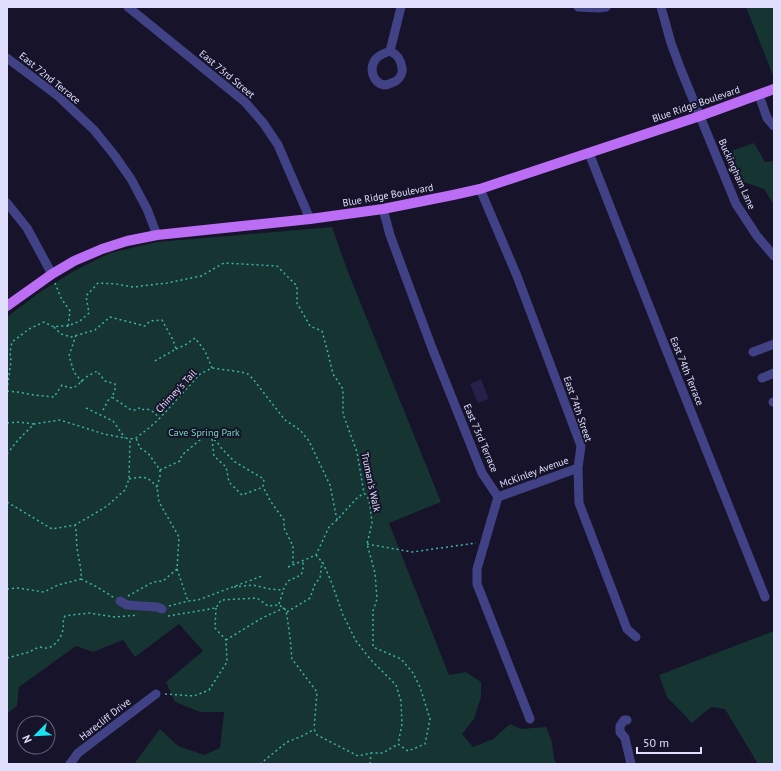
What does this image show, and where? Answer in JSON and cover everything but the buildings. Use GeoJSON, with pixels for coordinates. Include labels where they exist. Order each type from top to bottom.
{"type":"FeatureCollection","features":[{"type":"Feature","properties":{"kind":"main road","name":"Blue Ridge Boulevard"},"geometry":{"type":"LineString","coordinates":[[7,306],[52,274],[74,261],[102,249],[127,241],[157,235],[310,219],[383,209],[480,189],[700,116],[774,89]]}},
{"type":"Feature","properties":{"kind":"street","name":"East 73rd Street"},"geometry":{"type":"LineString","coordinates":[[128,7],[245,102],[264,124],[278,145],[310,219]]}},
{"type":"Feature","properties":{"kind":"street"},"geometry":{"type":"LineString","coordinates":[[390,51],[401,7]]}},
{"type":"Feature","properties":{"kind":"street"},"geometry":{"type":"LineString","coordinates":[[578,7],[606,7]]}},
{"type":"Feature","properties":{"kind":"street","name":"Buckingham Lane"},"geometry":{"type":"LineString","coordinates":[[661,7],[671,43],[681,70],[736,204],[757,236],[774,256]]}},
{"type":"Feature","properties":{"kind":"street","name":"East 72nd Terrace"},"geometry":{"type":"LineString","coordinates":[[7,58],[58,96],[94,130],[131,179],[147,209],[157,235]]}},
{"type":"Feature","properties":{"kind":"street"},"geometry":{"type":"LineString","coordinates":[[759,95],[767,118],[774,126]]}},
{"type":"Feature","properties":{"kind":"street","name":"East 74th Terrace"},"geometry":{"type":"LineString","coordinates":[[589,153],[765,597]]}},
{"type":"Feature","properties":{"kind":"street","name":"East 74th Street"},"geometry":{"type":"LineString","coordinates":[[480,189],[520,283],[582,446],[578,468],[579,503],[627,629],[636,637]]}},
{"type":"Feature","properties":{"kind":"street"},"geometry":{"type":"LineString","coordinates":[[7,203],[27,228],[52,274]]}},
{"type":"Feature","properties":{"kind":"street","name":"East 73rd Terrace"},"geometry":{"type":"LineString","coordinates":[[383,209],[392,242],[432,348],[482,473],[498,497]]}},
{"type":"Feature","properties":{"kind":"street"},"geometry":{"type":"LineString","coordinates":[[753,352],[774,344]]}},
{"type":"Feature","properties":{"kind":"street"},"geometry":{"type":"LineString","coordinates":[[762,378],[774,373]]}},
{"type":"Feature","properties":{"kind":"street","name":"McKinley Avenue"},"geometry":{"type":"LineString","coordinates":[[498,497],[578,468]]}},
{"type":"Feature","properties":{"kind":"street"},"geometry":{"type":"LineString","coordinates":[[498,497],[477,569],[478,584],[530,719]]}},
{"type":"Feature","properties":{"kind":"street"},"geometry":{"type":"LineString","coordinates":[[120,601],[127,605],[157,607],[163,613]]}},
{"type":"Feature","properties":{"kind":"street","name":"Harecliff Drive"},"geometry":{"type":"LineString","coordinates":[[70,764],[78,754],[156,694]]}},
{"type":"Feature","properties":{"kind":"street"},"geometry":{"type":"LineString","coordinates":[[627,720],[624,720],[620,726],[620,732],[625,738],[631,764]]}},
{"type":"Feature","properties":{"kind":"path","name":"Truman's Walk"},"geometry":{"type":"LineString","coordinates":[[7,391],[12,342],[29,329],[44,322],[54,327],[68,326],[80,321],[89,313],[86,296],[98,283],[133,287],[167,283],[201,276],[224,263],[277,266],[297,286],[298,303],[310,326],[322,331],[333,374],[343,389],[343,414],[357,452],[364,493],[368,498],[370,505],[372,523],[367,544],[375,572],[377,600],[373,611],[374,647],[401,659],[413,673],[420,687],[430,719],[425,744],[408,751],[398,744]]}},
{"type":"Feature","properties":{"kind":"path"},"geometry":{"type":"LineString","coordinates":[[52,274],[60,298],[70,310],[68,326]]}},
{"type":"Feature","properties":{"kind":"path"},"geometry":{"type":"LineString","coordinates":[[54,327],[61,334],[71,337],[94,330],[110,317],[145,326],[150,321],[162,320],[173,340],[176,349]]}},
{"type":"Feature","properties":{"kind":"path"},"geometry":{"type":"LineString","coordinates":[[76,335],[69,356],[74,372],[82,382]]}},
{"type":"Feature","properties":{"kind":"path"},"geometry":{"type":"LineString","coordinates":[[153,362],[195,338],[205,351],[212,368]]}},
{"type":"Feature","properties":{"kind":"path","name":"Chimey's Tail"},"geometry":{"type":"LineString","coordinates":[[7,423],[19,422],[34,424],[60,420],[91,430],[130,439],[136,438],[160,418],[200,374],[212,368],[248,374],[285,420],[300,430],[309,441],[330,485],[337,520]]}},
{"type":"Feature","properties":{"kind":"path"},"geometry":{"type":"LineString","coordinates":[[7,391],[54,397],[62,385],[69,388],[78,385],[98,371],[105,381],[115,384],[115,390],[104,410]]}},
{"type":"Feature","properties":{"kind":"path"},"geometry":{"type":"LineString","coordinates":[[112,396],[131,410],[139,408],[141,410],[145,408],[149,409],[160,418]]}},
{"type":"Feature","properties":{"kind":"path"},"geometry":{"type":"LineString","coordinates":[[86,408],[113,421],[125,438]]}},
{"type":"Feature","properties":{"kind":"path"},"geometry":{"type":"LineString","coordinates":[[7,454],[34,424]]}},
{"type":"Feature","properties":{"kind":"path"},"geometry":{"type":"LineString","coordinates":[[160,470],[180,461],[182,455],[207,434],[217,442],[222,450],[235,462],[264,479],[263,486],[271,502],[284,520],[284,528],[293,546],[293,565]]}},
{"type":"Feature","properties":{"kind":"path"},"geometry":{"type":"LineString","coordinates":[[136,438],[140,448],[148,453],[160,470],[157,488],[159,502],[179,537],[177,569],[188,601]]}},
{"type":"Feature","properties":{"kind":"path"},"geometry":{"type":"LineString","coordinates":[[212,438],[214,456],[226,467],[229,482],[242,495],[263,486]]}},
{"type":"Feature","properties":{"kind":"path"},"geometry":{"type":"LineString","coordinates":[[7,502],[52,529],[75,525],[107,506],[125,490],[130,479],[130,439]]}},
{"type":"Feature","properties":{"kind":"path"},"geometry":{"type":"LineString","coordinates":[[130,479],[140,477],[149,479],[157,488]]}},
{"type":"Feature","properties":{"kind":"path"},"geometry":{"type":"LineString","coordinates":[[288,567],[316,555],[329,527],[356,499],[364,493]]}},
{"type":"Feature","properties":{"kind":"path"},"geometry":{"type":"LineString","coordinates":[[75,525],[77,548],[82,571],[81,579]]}},
{"type":"Feature","properties":{"kind":"path"},"geometry":{"type":"LineString","coordinates":[[367,544],[412,552],[485,542]]}},
{"type":"Feature","properties":{"kind":"path"},"geometry":{"type":"LineString","coordinates":[[156,694],[194,696],[209,690],[228,662],[226,640],[215,628],[216,608],[222,600],[257,598],[268,606],[279,605],[287,612],[292,659],[317,692],[314,729],[317,736],[358,756],[371,753],[383,753],[398,744],[402,724],[401,701],[396,685],[371,660],[356,641],[343,615],[331,581],[322,562],[316,555]]}},
{"type":"Feature","properties":{"kind":"path"},"geometry":{"type":"LineString","coordinates":[[279,605],[288,581],[301,575],[303,570],[303,560]]}},
{"type":"Feature","properties":{"kind":"path"},"geometry":{"type":"LineString","coordinates":[[287,612],[310,598],[315,584],[320,578],[322,562]]}},
{"type":"Feature","properties":{"kind":"path"},"geometry":{"type":"LineString","coordinates":[[7,589],[18,588],[44,592],[58,585],[81,579],[120,601],[153,582],[163,581],[177,569]]}},
{"type":"Feature","properties":{"kind":"path"},"geometry":{"type":"LineString","coordinates":[[163,613],[188,601],[198,600],[262,576]]}},
{"type":"Feature","properties":{"kind":"path"},"geometry":{"type":"LineString","coordinates":[[232,587],[253,585],[270,589],[284,590]]}},
{"type":"Feature","properties":{"kind":"path"},"geometry":{"type":"LineString","coordinates":[[163,613],[216,608]]}},
{"type":"Feature","properties":{"kind":"path"},"geometry":{"type":"LineString","coordinates":[[226,640],[262,618],[284,608]]}},
{"type":"Feature","properties":{"kind":"path"},"geometry":{"type":"LineString","coordinates":[[7,658],[29,652],[39,647],[46,648],[53,646],[63,629],[62,622],[65,616],[89,613],[115,616],[142,615]]}},
{"type":"Feature","properties":{"kind":"path"},"geometry":{"type":"LineString","coordinates":[[260,764],[287,742],[314,729]]}},
{"type":"Feature","properties":{"kind":"path"},"geometry":{"type":"LineString","coordinates":[[370,764],[371,753]]}},
{"type":"Feature","properties":{"kind":"green space"},"geometry":{"type":"Polygon","coordinates":[[[746,7],[774,7],[774,78],[746,7]]]}},
{"type":"Feature","properties":{"kind":"green space"},"geometry":{"type":"Polygon","coordinates":[[[754,143],[765,162],[774,161],[774,205],[764,189],[735,179],[725,153],[754,143]]]}},
{"type":"Feature","properties":{"kind":"green space","name":"Cave Spring Park"},"geometry":{"type":"Polygon","coordinates":[[[332,227],[348,272],[441,502],[389,523],[449,675],[466,672],[481,682],[481,697],[474,719],[462,734],[473,747],[493,739],[510,724],[521,729],[546,727],[552,742],[554,759],[557,764],[134,764],[160,729],[178,746],[204,755],[220,748],[224,712],[200,712],[175,702],[166,682],[203,651],[179,624],[135,657],[123,640],[93,652],[76,646],[19,687],[17,706],[7,714],[7,317],[40,292],[74,271],[110,253],[157,242],[332,227]]]}},
{"type":"Feature","properties":{"kind":"green space"},"geometry":{"type":"Polygon","coordinates":[[[774,631],[774,764],[758,764],[725,709],[711,707],[692,723],[667,697],[659,675],[774,631]]]}}]}
